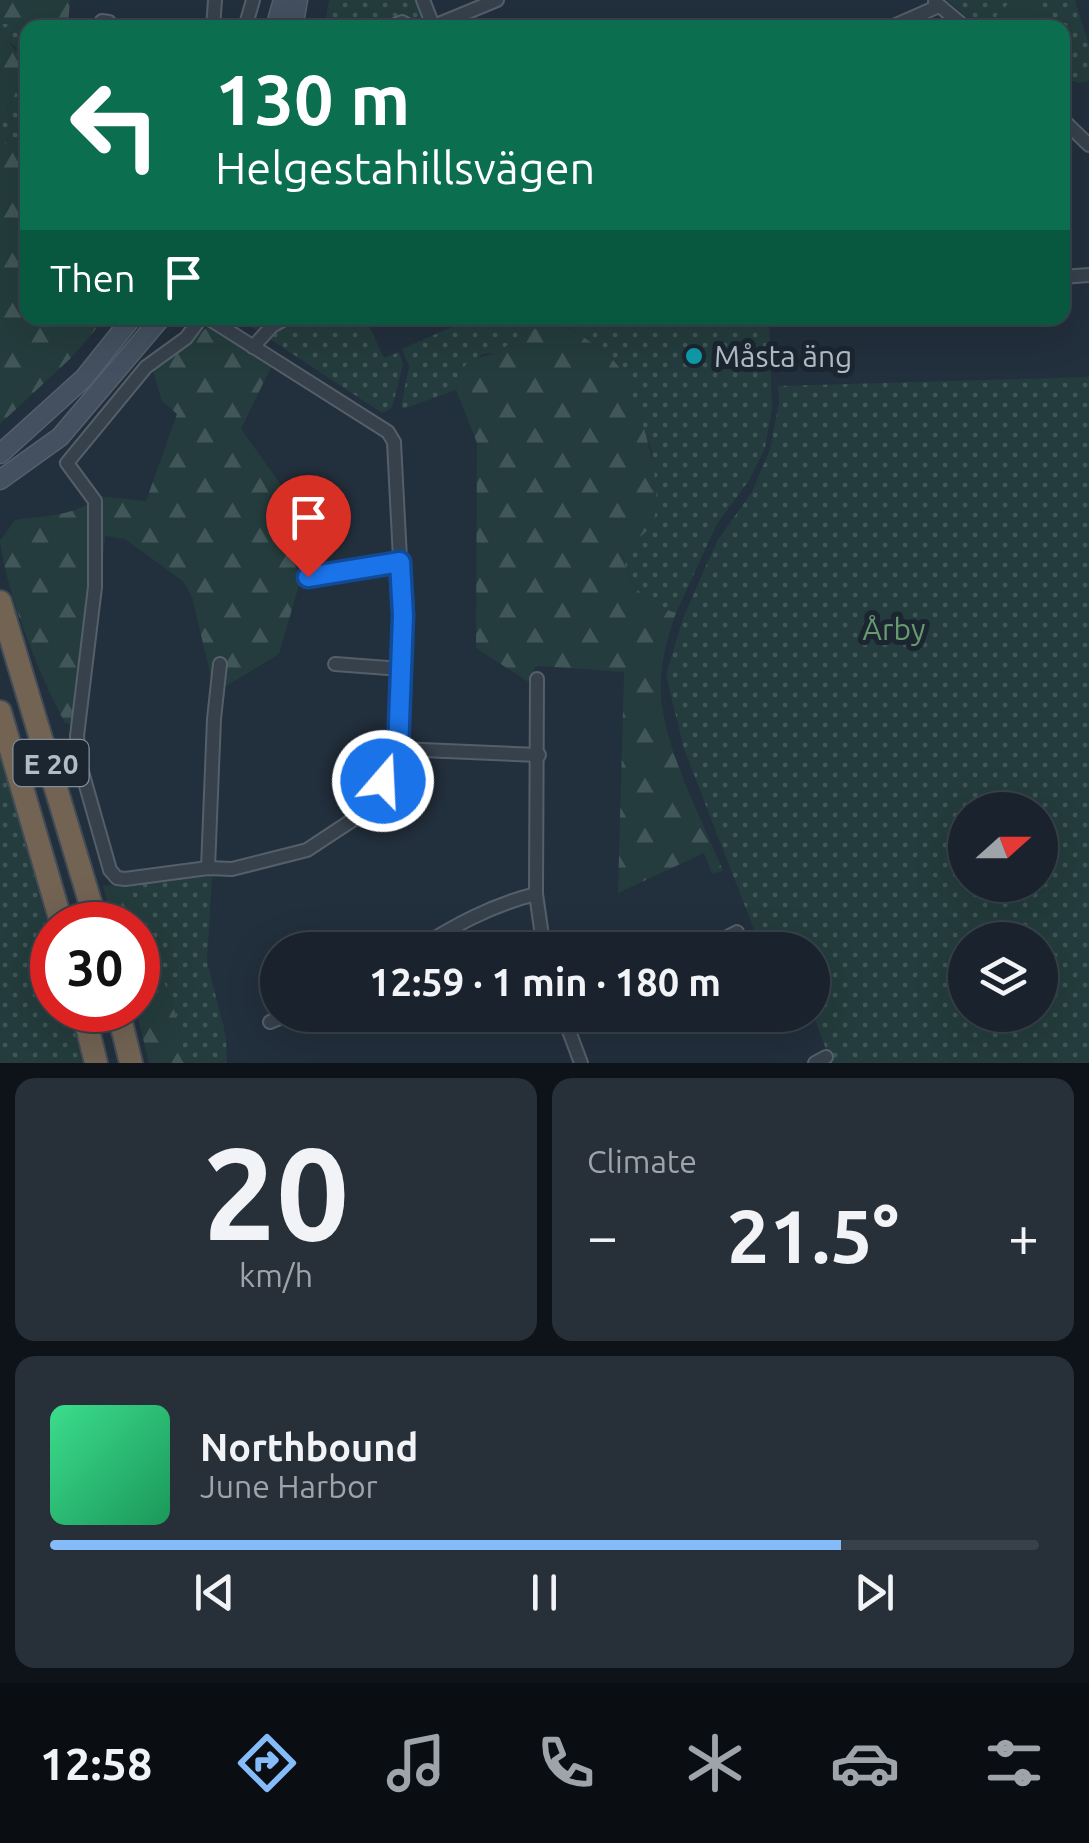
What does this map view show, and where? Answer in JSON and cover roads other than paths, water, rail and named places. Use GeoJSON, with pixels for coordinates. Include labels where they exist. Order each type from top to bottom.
{"type":"FeatureCollection","features":[{"type":"Feature","properties":{"kind":"highway","name":"E 20"},"geometry":{"type":"LineString","coordinates":[[0,602],[90,902]]}},
{"type":"Feature","properties":{"kind":"highway","name":"E 20"},"geometry":{"type":"LineString","coordinates":[[0,712],[55,902]]}},
{"type":"Feature","properties":{"kind":"highway"},"geometry":{"type":"LineString","coordinates":[[88,1032],[96,1063]]}},
{"type":"Feature","properties":{"kind":"highway"},"geometry":{"type":"LineString","coordinates":[[123,1032],[131,1063]]}},
{"type":"Feature","properties":{"kind":"main road"},"geometry":{"type":"LineString","coordinates":[[0,454],[84,378],[126,325]]}},
{"type":"Feature","properties":{"kind":"main road"},"geometry":{"type":"LineString","coordinates":[[0,480],[60,437],[155,325]]}},
{"type":"Feature","properties":{"kind":"street"},"geometry":{"type":"LineString","coordinates":[[450,20],[497,0]]}},
{"type":"Feature","properties":{"kind":"street"},"geometry":{"type":"LineString","coordinates":[[904,20],[936,3],[956,20]]}},
{"type":"Feature","properties":{"kind":"street"},"geometry":{"type":"LineString","coordinates":[[1070,127],[1089,145]]}},
{"type":"Feature","properties":{"kind":"street"},"geometry":{"type":"LineString","coordinates":[[198,325],[146,367],[68,463],[95,500],[94,602],[78,736],[79,761],[110,870],[117,878],[232,869],[307,850],[332,836],[366,808],[398,750],[400,562],[394,442],[388,432],[216,325]]}},
{"type":"Feature","properties":{"kind":"street"},"geometry":{"type":"LineString","coordinates":[[254,346],[276,325]]}},
{"type":"Feature","properties":{"kind":"street"},"geometry":{"type":"LineString","coordinates":[[308,577],[400,562]]}},
{"type":"Feature","properties":{"kind":"street"},"geometry":{"type":"LineString","coordinates":[[208,868],[220,664]]}},
{"type":"Feature","properties":{"kind":"street"},"geometry":{"type":"LineString","coordinates":[[335,664],[401,668]]}},
{"type":"Feature","properties":{"kind":"street"},"geometry":{"type":"LineString","coordinates":[[537,678],[536,894],[541,932]]}},
{"type":"Feature","properties":{"kind":"street"},"geometry":{"type":"LineString","coordinates":[[398,750],[539,756]]}},
{"type":"Feature","properties":{"kind":"street"},"geometry":{"type":"LineString","coordinates":[[445,932],[510,900],[536,894]]}},
{"type":"Feature","properties":{"kind":"street"},"geometry":{"type":"LineString","coordinates":[[572,1032],[581,1063]]}},
{"type":"Feature","properties":{"kind":"place","name":"Måsta äng"},"geometry":{"type":"Point","coordinates":[694,356]}},
{"type":"Feature","properties":{"kind":"park label","name":"Årby"},"geometry":{"type":"Point","coordinates":[894,629]}}]}
